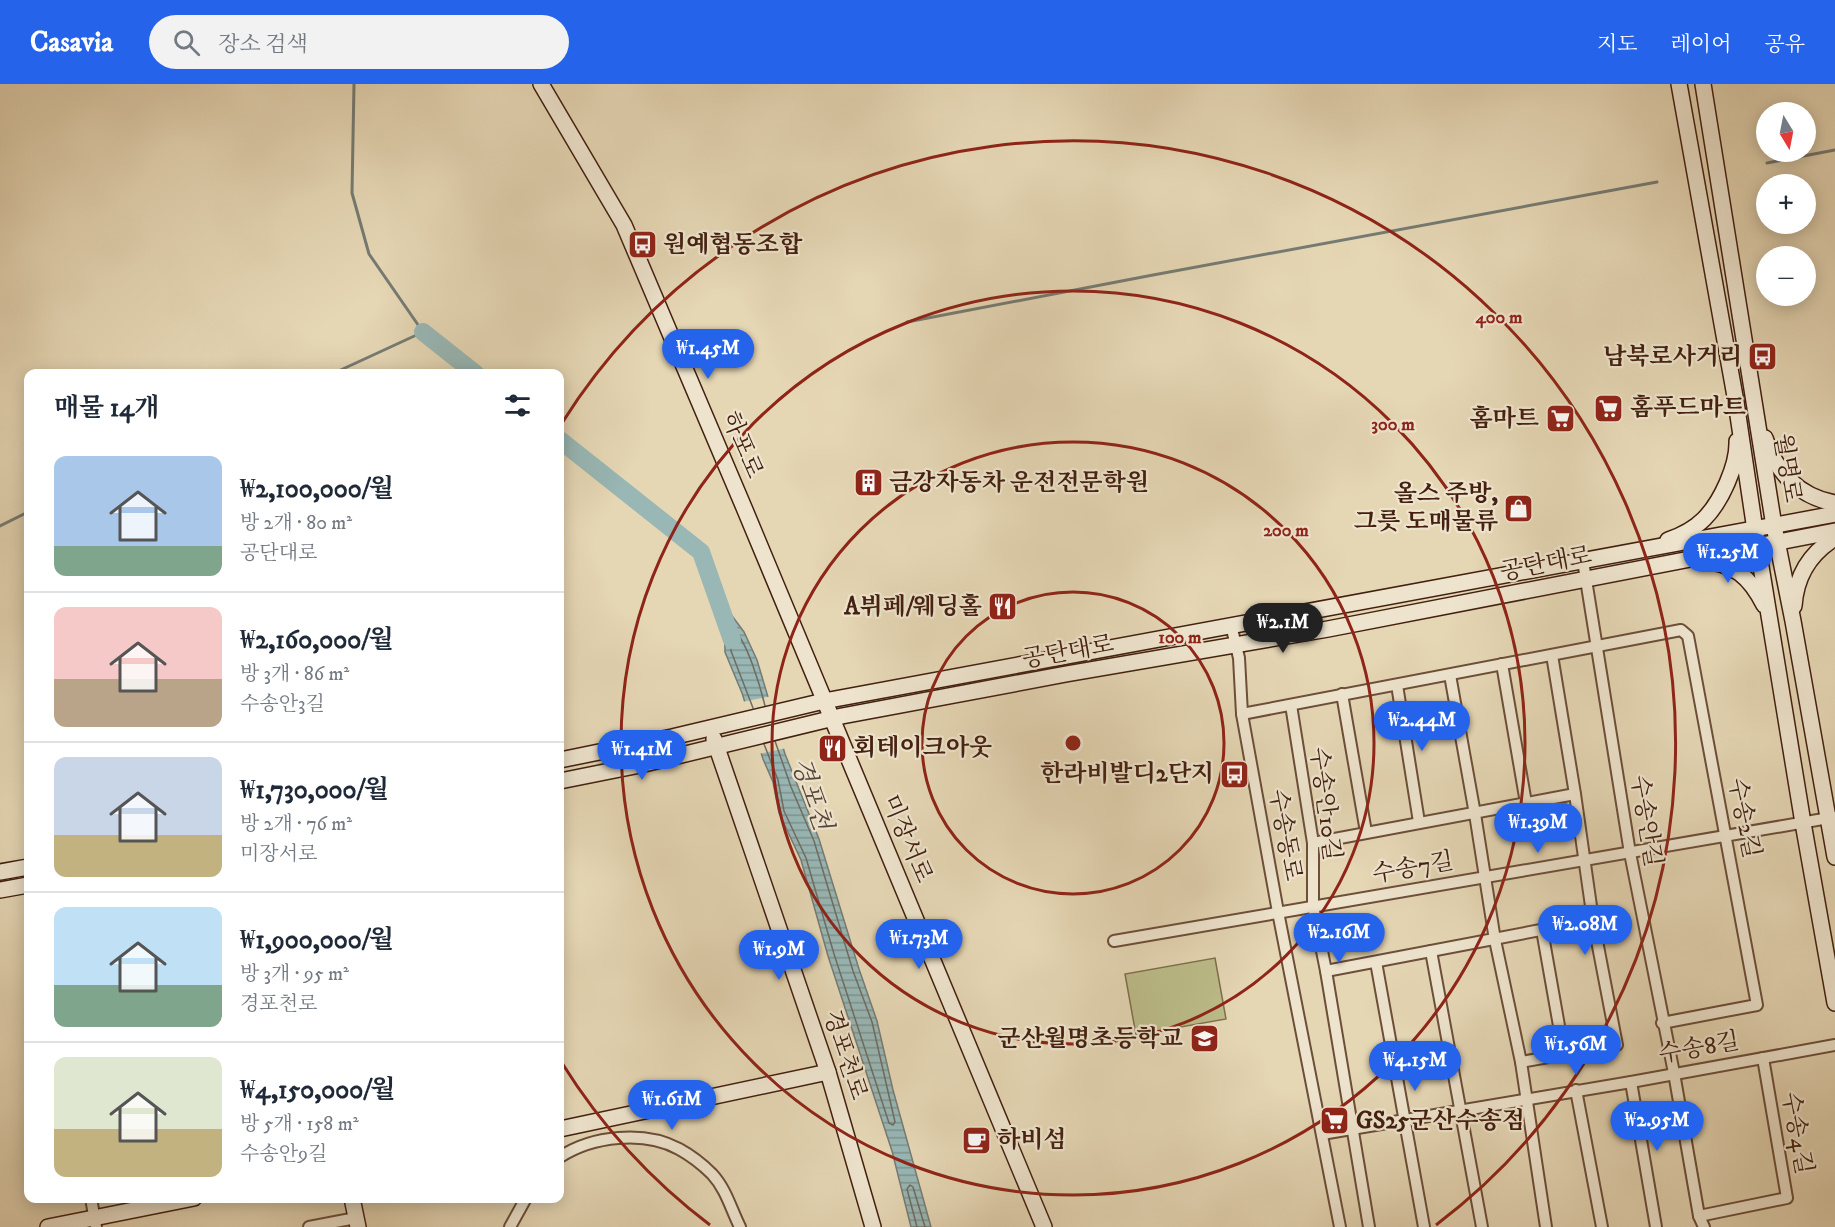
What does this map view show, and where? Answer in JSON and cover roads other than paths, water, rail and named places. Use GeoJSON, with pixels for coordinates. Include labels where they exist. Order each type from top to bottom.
{"type":"FeatureCollection","features":[{"type":"Feature","properties":{"kind":"street","name":"하포로"},"geometry":{"type":"LineString","coordinates":[[541,84],[624,225],[746,510],[824,701]]}},
{"type":"Feature","properties":{"kind":"street","name":"월명로"},"geometry":{"type":"LineString","coordinates":[[1679,84],[1736,402],[1758,546]]}},
{"type":"Feature","properties":{"kind":"street","name":"월명로"},"geometry":{"type":"LineString","coordinates":[[1703,84],[1774,526],[1832,817],[1835,857]]}},
{"type":"Feature","properties":{"kind":"street"},"geometry":{"type":"LineString","coordinates":[[1754,400],[1767,444],[1782,473],[1794,486],[1822,501],[1835,503]]}},
{"type":"Feature","properties":{"kind":"street"},"geometry":{"type":"LineString","coordinates":[[1636,552],[1677,537],[1704,520],[1715,504],[1728,483],[1738,451],[1736,402]]}},
{"type":"Feature","properties":{"kind":"street","name":"공단대로"},"geometry":{"type":"LineString","coordinates":[[564,759],[824,701],[1835,514]]}},
{"type":"Feature","properties":{"kind":"street","name":"공단대로"},"geometry":{"type":"LineString","coordinates":[[564,780],[640,765],[832,718],[1066,674],[1236,646],[1835,531]]}},
{"type":"Feature","properties":{"kind":"street"},"geometry":{"type":"LineString","coordinates":[[1793,621],[1796,589],[1803,569],[1814,554],[1835,538]]}},
{"type":"Feature","properties":{"kind":"street"},"geometry":{"type":"LineString","coordinates":[[1758,546],[1835,1003]]}},
{"type":"Feature","properties":{"kind":"street","name":"수송안길"},"geometry":{"type":"LineString","coordinates":[[1583,561],[1629,853],[1674,1073],[1699,1216],[1704,1227]]}},
{"type":"Feature","properties":{"kind":"street"},"geometry":{"type":"LineString","coordinates":[[1669,563],[1719,562],[1734,568],[1748,579],[1758,594],[1772,628]]}},
{"type":"Feature","properties":{"kind":"street","name":"수송동로"},"geometry":{"type":"LineString","coordinates":[[1232,625],[1239,658],[1242,714],[1340,1227]]}},
{"type":"Feature","properties":{"kind":"street","name":"수송2길"},"geometry":{"type":"LineString","coordinates":[[1597,645],[1681,630],[1688,636],[1757,1005],[1662,1023]]}},
{"type":"Feature","properties":{"kind":"street"},"geometry":{"type":"LineString","coordinates":[[1242,714],[1597,645]]}},
{"type":"Feature","properties":{"kind":"street"},"geometry":{"type":"LineString","coordinates":[[1521,1062],[1617,1045],[1593,920],[1552,655]]}},
{"type":"Feature","properties":{"kind":"street"},"geometry":{"type":"LineString","coordinates":[[1502,664],[1526,803]]}},
{"type":"Feature","properties":{"kind":"street"},"geometry":{"type":"LineString","coordinates":[[1450,675],[1495,940],[1521,1062],[1546,1227]]}},
{"type":"Feature","properties":{"kind":"street"},"geometry":{"type":"LineString","coordinates":[[1397,685],[1419,822]]}},
{"type":"Feature","properties":{"kind":"street"},"geometry":{"type":"LineString","coordinates":[[1342,694],[1366,832]]}},
{"type":"Feature","properties":{"kind":"street","name":"미장서로"},"geometry":{"type":"LineString","coordinates":[[824,701],[1044,1227]]}},
{"type":"Feature","properties":{"kind":"street","name":"수송안10길"},"geometry":{"type":"LineString","coordinates":[[1291,705],[1313,843],[1313,906],[1369,1227]]}},
{"type":"Feature","properties":{"kind":"street","name":"경포천로"},"geometry":{"type":"LineString","coordinates":[[713,727],[717,747],[828,1072],[873,1227]]}},
{"type":"Feature","properties":{"kind":"street"},"geometry":{"type":"LineString","coordinates":[[1313,843],[1575,794]]}},
{"type":"Feature","properties":{"kind":"street","name":"수송7길"},"geometry":{"type":"LineString","coordinates":[[1114,941],[1832,817]]}},
{"type":"Feature","properties":{"kind":"street"},"geometry":{"type":"LineString","coordinates":[[0,872],[24,868]]}},
{"type":"Feature","properties":{"kind":"street"},"geometry":{"type":"LineString","coordinates":[[0,891],[24,886]]}},
{"type":"Feature","properties":{"kind":"street"},"geometry":{"type":"LineString","coordinates":[[1326,971],[1593,920]]}},
{"type":"Feature","properties":{"kind":"street"},"geometry":{"type":"LineString","coordinates":[[1542,930],[1564,1054]]}},
{"type":"Feature","properties":{"kind":"street"},"geometry":{"type":"LineString","coordinates":[[1431,951],[1482,1227]]}},
{"type":"Feature","properties":{"kind":"street"},"geometry":{"type":"LineString","coordinates":[[1376,962],[1424,1227]]}},
{"type":"Feature","properties":{"kind":"street","name":"수송8길"},"geometry":{"type":"LineString","coordinates":[[1322,1134],[1835,1045]]}},
{"type":"Feature","properties":{"kind":"street","name":"수송4길"},"geometry":{"type":"LineString","coordinates":[[1699,1216],[1787,1198],[1763,1058]]}},
{"type":"Feature","properties":{"kind":"street"},"geometry":{"type":"LineString","coordinates":[[564,1128],[828,1072]]}},
{"type":"Feature","properties":{"kind":"street"},"geometry":{"type":"LineString","coordinates":[[1631,1082],[1656,1227]]}},
{"type":"Feature","properties":{"kind":"street"},"geometry":{"type":"LineString","coordinates":[[1576,1090],[1602,1227]]}},
{"type":"Feature","properties":{"kind":"street"},"geometry":{"type":"LineString","coordinates":[[564,1154],[594,1142],[615,1138],[638,1138],[680,1149],[713,1175],[725,1193],[740,1227]]}},
{"type":"Feature","properties":{"kind":"street"},"geometry":{"type":"LineString","coordinates":[[92,1203],[95,1222]]}},
{"type":"Feature","properties":{"kind":"street"},"geometry":{"type":"LineString","coordinates":[[48,1227],[95,1222],[173,1203]]}},
{"type":"Feature","properties":{"kind":"street"},"geometry":{"type":"LineString","coordinates":[[309,1227],[357,1222],[353,1203]]}},
{"type":"Feature","properties":{"kind":"street"},"geometry":{"type":"LineString","coordinates":[[510,1227],[523,1203]]}},
{"type":"Feature","properties":{"kind":"water"},"geometry":{"type":"Polygon","coordinates":[[[724,605],[744,632],[757,660],[785,754],[819,839],[877,1021],[893,1090],[931,1227],[911,1227],[892,1151],[828,956],[801,860],[779,813],[773,782],[725,652],[724,605]]]}},
{"type":"Feature","properties":{"kind":"waterway"},"geometry":{"type":"LineString","coordinates":[[343,369],[423,332],[369,254],[352,193],[354,84]]}},
{"type":"Feature","properties":{"kind":"waterway"},"geometry":{"type":"LineString","coordinates":[[1767,163],[1835,150]]}},
{"type":"Feature","properties":{"kind":"waterway"},"geometry":{"type":"LineString","coordinates":[[907,322],[1657,182]]}},
{"type":"Feature","properties":{"kind":"waterway","name":"경포천"},"geometry":{"type":"LineString","coordinates":[[423,332],[470,369]]}},
{"type":"Feature","properties":{"kind":"waterway","name":"경포천"},"geometry":{"type":"LineString","coordinates":[[564,443],[701,552],[732,640]]}},
{"type":"Feature","properties":{"kind":"waterway","name":"경포천"},"geometry":{"type":"LineString","coordinates":[[0,526],[24,514]]}},
{"type":"Feature","properties":{"kind":"place","name":"원예협동조합"},"geometry":{"type":"Point","coordinates":[642,245]}},
{"type":"Feature","properties":{"kind":"place","name":"남북로사거리"},"geometry":{"type":"Point","coordinates":[1763,357]}},
{"type":"Feature","properties":{"kind":"place","name":"홈푸드마트"},"geometry":{"type":"Point","coordinates":[1609,408]}},
{"type":"Feature","properties":{"kind":"place","name":"홈마트"},"geometry":{"type":"Point","coordinates":[1560,419]}},
{"type":"Feature","properties":{"kind":"place","name":"금강자동차 운전전문학원"},"geometry":{"type":"Point","coordinates":[868,483]}},
{"type":"Feature","properties":{"kind":"place","name":"올스 주방, 그릇 도매물류"},"geometry":{"type":"Point","coordinates":[1519,508]}},
{"type":"Feature","properties":{"kind":"place","name":"A뷔페/웨딩홀"},"geometry":{"type":"Point","coordinates":[1003,607]}},
{"type":"Feature","properties":{"kind":"place","name":"회테이크아웃"},"geometry":{"type":"Point","coordinates":[832,748]}},
{"type":"Feature","properties":{"kind":"place","name":"한라비발디2단지"},"geometry":{"type":"Point","coordinates":[1235,774]}},
{"type":"Feature","properties":{"kind":"place","name":"군산월명초등학교"},"geometry":{"type":"Point","coordinates":[1204,1039]}},
{"type":"Feature","properties":{"kind":"place","name":"GS25군산수송점"},"geometry":{"type":"Point","coordinates":[1335,1121]}},
{"type":"Feature","properties":{"kind":"place","name":"하비섬"},"geometry":{"type":"Point","coordinates":[976,1140]}}]}
